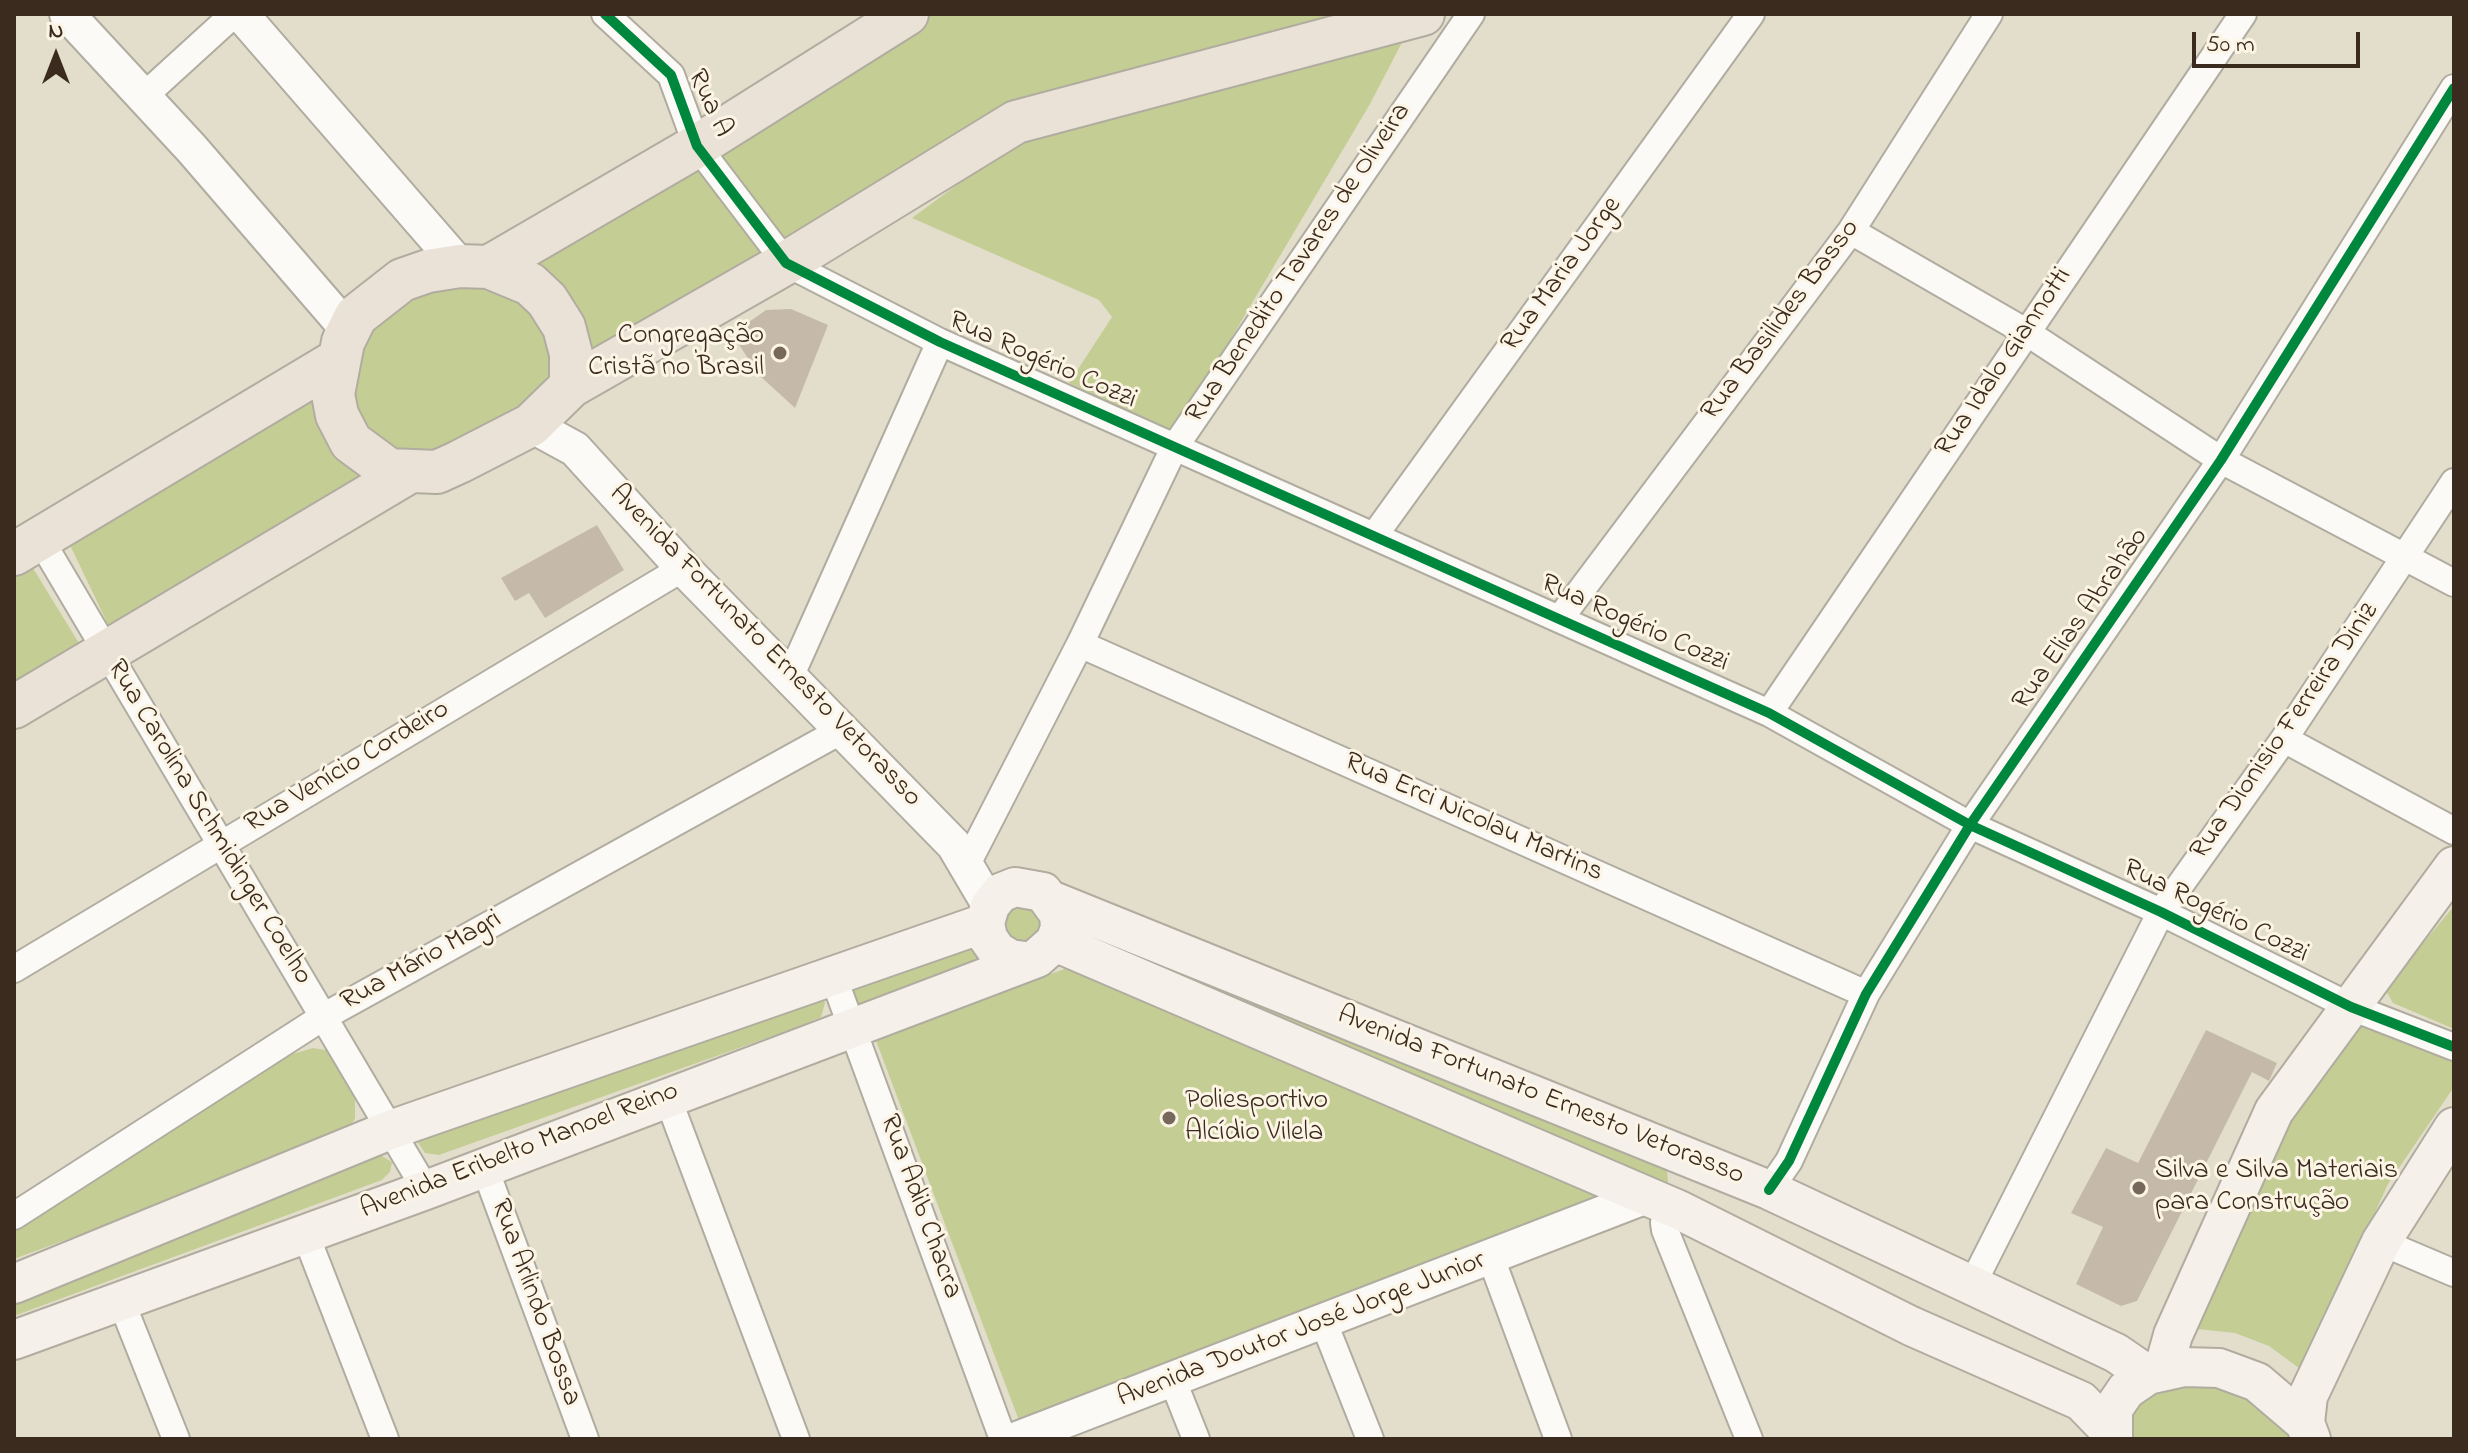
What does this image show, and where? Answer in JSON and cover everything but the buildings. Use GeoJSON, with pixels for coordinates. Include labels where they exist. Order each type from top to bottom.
{"type":"FeatureCollection","features":[{"type":"Feature","properties":{"kind":"main road"},"geometry":{"type":"LineString","coordinates":[[475,267],[697,146],[907,14]]}},
{"type":"Feature","properties":{"kind":"main road"},"geometry":{"type":"LineString","coordinates":[[567,390],[571,354],[564,327],[547,300],[530,284],[475,267],[428,271],[402,280],[356,316],[343,345],[333,394],[337,415],[351,442],[389,470],[437,472],[531,425],[567,390],[786,263],[1016,122],[1423,14]]}},
{"type":"Feature","properties":{"kind":"main road"},"geometry":{"type":"LineString","coordinates":[[27,546],[343,345]]}},
{"type":"Feature","properties":{"kind":"main road"},"geometry":{"type":"LineString","coordinates":[[14,707],[409,472]]}},
{"type":"Feature","properties":{"kind":"main road"},"geometry":{"type":"LineString","coordinates":[[2156,1373],[2274,1111],[2454,866]]}},
{"type":"Feature","properties":{"kind":"main road"},"geometry":{"type":"LineString","coordinates":[[1015,887],[1042,894],[1060,928],[1040,951],[1010,959],[997,951],[988,938],[987,914],[1000,893],[1015,887]]}},
{"type":"Feature","properties":{"kind":"main road","name":"Avenida Fortunato Ernesto Vetorasso"},"geometry":{"type":"LineString","coordinates":[[1042,894],[1769,1190],[2156,1373]]}},
{"type":"Feature","properties":{"kind":"main road","name":"Avenida Eribelto Manoel Reino"},"geometry":{"type":"LineString","coordinates":[[14,1284],[390,1130],[833,976],[987,914]]}},
{"type":"Feature","properties":{"kind":"main road","name":"Avenida Fortunato Ernesto Vetorasso"},"geometry":{"type":"LineString","coordinates":[[1040,951],[1586,1169],[1663,1203],[1911,1326],[2081,1401],[2112,1436]]}},
{"type":"Feature","properties":{"kind":"main road","name":"Avenida Eribelto Manoel Reino"},"geometry":{"type":"LineString","coordinates":[[14,1340],[426,1190],[853,1027],[1040,951]]}},
{"type":"Feature","properties":{"kind":"main road"},"geometry":{"type":"LineString","coordinates":[[2311,1434],[2308,1396],[2381,1242],[2454,1127]]}},
{"type":"Feature","properties":{"kind":"main road"},"geometry":{"type":"LineString","coordinates":[[2112,1436],[2113,1409],[2126,1390],[2156,1373],[2184,1367],[2219,1368],[2257,1382],[2311,1434]]}},
{"type":"Feature","properties":{"kind":"street"},"geometry":{"type":"LineString","coordinates":[[67,14],[144,96],[343,345]]}},
{"type":"Feature","properties":{"kind":"street"},"geometry":{"type":"LineString","coordinates":[[144,96],[234,14]]}},
{"type":"Feature","properties":{"kind":"street"},"geometry":{"type":"LineString","coordinates":[[241,14],[475,267]]}},
{"type":"Feature","properties":{"kind":"street","name":"Rua A"},"geometry":{"type":"LineString","coordinates":[[605,14],[671,75],[697,146],[786,263]]}},
{"type":"Feature","properties":{"kind":"street","name":"Rua Benedito Tavares de Oliveira"},"geometry":{"type":"LineString","coordinates":[[965,855],[1080,644],[1174,448],[1471,14]]}},
{"type":"Feature","properties":{"kind":"street","name":"Rua Maria Jorge"},"geometry":{"type":"LineString","coordinates":[[1374,536],[1751,14]]}},
{"type":"Feature","properties":{"kind":"street","name":"Rua Basilides Basso"},"geometry":{"type":"LineString","coordinates":[[1561,617],[1851,231],[1989,14]]}},
{"type":"Feature","properties":{"kind":"street","name":"Rua Idalo Giannotti"},"geometry":{"type":"LineString","coordinates":[[1769,713],[2243,14]]}},
{"type":"Feature","properties":{"kind":"street","name":"Rua Elias Abrahão"},"geometry":{"type":"LineString","coordinates":[[1769,1190],[1789,1161],[1866,994],[1970,825],[2221,460],[2454,88]]}},
{"type":"Feature","properties":{"kind":"street"},"geometry":{"type":"LineString","coordinates":[[1851,231],[2026,332],[2221,460],[2454,583]]}},
{"type":"Feature","properties":{"kind":"street","name":"Rua Rogério Cozzi"},"geometry":{"type":"LineString","coordinates":[[786,263],[940,342],[1561,617],[1769,713],[1970,825],[2161,912],[2351,1007],[2454,1047]]}},
{"type":"Feature","properties":{"kind":"street"},"geometry":{"type":"LineString","coordinates":[[790,677],[940,342]]}},
{"type":"Feature","properties":{"kind":"street","name":"Avenida Fortunato Ernesto Vetorasso"},"geometry":{"type":"LineString","coordinates":[[567,390],[575,449]]}},
{"type":"Feature","properties":{"kind":"street","name":"Avenida Fortunato Ernesto Vetorasso"},"geometry":{"type":"LineString","coordinates":[[531,425],[575,449],[683,568],[965,855],[1042,894]]}},
{"type":"Feature","properties":{"kind":"street","name":"Rua Dionisio Ferreira Diniz"},"geometry":{"type":"LineString","coordinates":[[1972,1285],[2161,912],[2284,739],[2454,482]]}},
{"type":"Feature","properties":{"kind":"street","name":"Rua Carolina Schmidinger Coelho"},"geometry":{"type":"LineString","coordinates":[[27,546],[107,652],[426,1190]]}},
{"type":"Feature","properties":{"kind":"street","name":"Rua Venício Cordeiro"},"geometry":{"type":"LineString","coordinates":[[14,969],[683,568]]}},
{"type":"Feature","properties":{"kind":"street","name":"Rua Erci Nicolau Martins"},"geometry":{"type":"LineString","coordinates":[[1080,644],[1866,994]]}},
{"type":"Feature","properties":{"kind":"street","name":"Rua Mário Magri"},"geometry":{"type":"LineString","coordinates":[[14,1216],[323,1017],[842,730]]}},
{"type":"Feature","properties":{"kind":"street"},"geometry":{"type":"LineString","coordinates":[[2284,739],[2454,831]]}},
{"type":"Feature","properties":{"kind":"street","name":"Avenida Fortunato Ernesto Vetorasso"},"geometry":{"type":"LineString","coordinates":[[965,855],[987,914]]}},
{"type":"Feature","properties":{"kind":"street","name":"Rua Adib Chacra"},"geometry":{"type":"LineString","coordinates":[[833,976],[1003,1439]]}},
{"type":"Feature","properties":{"kind":"street"},"geometry":{"type":"LineString","coordinates":[[667,1096],[796,1439]]}},
{"type":"Feature","properties":{"kind":"street","name":"Rua Arlindo Bossa"},"geometry":{"type":"LineString","coordinates":[[484,1166],[585,1439]]}},
{"type":"Feature","properties":{"kind":"street"},"geometry":{"type":"LineString","coordinates":[[1586,1169],[1598,1193],[1596,1207],[1586,1220]]}},
{"type":"Feature","properties":{"kind":"street"},"geometry":{"type":"LineString","coordinates":[[1663,1203],[1665,1230],[1749,1439]]}},
{"type":"Feature","properties":{"kind":"street","name":"Avenida Doutor José Jorge Junior"},"geometry":{"type":"LineString","coordinates":[[1017,1439],[1586,1220],[1663,1203]]}},
{"type":"Feature","properties":{"kind":"street"},"geometry":{"type":"LineString","coordinates":[[305,1233],[385,1439]]}},
{"type":"Feature","properties":{"kind":"street"},"geometry":{"type":"LineString","coordinates":[[2381,1242],[2454,1273]]}},
{"type":"Feature","properties":{"kind":"street"},"geometry":{"type":"LineString","coordinates":[[1491,1258],[1558,1439]]}},
{"type":"Feature","properties":{"kind":"street"},"geometry":{"type":"LineString","coordinates":[[121,1301],[176,1439]]}},
{"type":"Feature","properties":{"kind":"street"},"geometry":{"type":"LineString","coordinates":[[1324,1323],[1370,1439]]}},
{"type":"Feature","properties":{"kind":"street"},"geometry":{"type":"LineString","coordinates":[[1173,1381],[1196,1439]]}},
{"type":"Feature","properties":{"kind":"green space"},"geometry":{"type":"Polygon","coordinates":[[[921,14],[1371,14],[1208,52],[792,249],[712,145],[921,14]]]}},
{"type":"Feature","properties":{"kind":"green space"},"geometry":{"type":"Polygon","coordinates":[[[1409,29],[1370,104],[1175,433],[1069,383],[1112,317],[1099,300],[912,218],[1019,139],[1409,29]]]}},
{"type":"Feature","properties":{"kind":"green space"},"geometry":{"type":"Polygon","coordinates":[[[695,161],[768,260],[581,371],[522,263],[695,161]]]}},
{"type":"Feature","properties":{"kind":"green space"},"geometry":{"type":"Polygon","coordinates":[[[431,282],[505,285],[555,333],[548,398],[411,464],[359,437],[347,366],[354,344],[431,282]]]}},
{"type":"Feature","properties":{"kind":"green space"},"geometry":{"type":"Polygon","coordinates":[[[323,383],[380,479],[114,637],[69,543],[323,383]]]}},
{"type":"Feature","properties":{"kind":"green space"},"geometry":{"type":"Polygon","coordinates":[[[28,560],[85,653],[14,695],[14,569],[28,560]]]}},
{"type":"Feature","properties":{"kind":"green space"},"geometry":{"type":"Polygon","coordinates":[[[1008,897],[1054,920],[1020,954],[995,912],[1008,897]]]}},
{"type":"Feature","properties":{"kind":"green space"},"geometry":{"type":"Polygon","coordinates":[[[2454,906],[2454,1029],[2393,1003],[2385,989],[2454,906]]]}},
{"type":"Feature","properties":{"kind":"green space"},"geometry":{"type":"Polygon","coordinates":[[[1061,923],[1661,1165],[1667,1171],[1668,1182],[1659,1187],[1061,923]]]}},
{"type":"Feature","properties":{"kind":"green space"},"geometry":{"type":"Polygon","coordinates":[[[973,944],[989,969],[854,1011],[846,986],[973,944]]]}},
{"type":"Feature","properties":{"kind":"green space","name":"Poliesportivo Alcídio Vilela"},"geometry":{"type":"Polygon","coordinates":[[[1078,964],[1614,1197],[1021,1426],[875,1038],[1078,964]]]}},
{"type":"Feature","properties":{"kind":"green space"},"geometry":{"type":"Polygon","coordinates":[[[821,991],[825,1003],[821,1017],[795,1028],[439,1155],[425,1153],[417,1141],[421,1128],[821,991]]]}},
{"type":"Feature","properties":{"kind":"green space"},"geometry":{"type":"Polygon","coordinates":[[[2361,1021],[2454,1062],[2454,1087],[2388,1184],[2303,1371],[2269,1346],[2235,1333],[2197,1329],[2278,1142],[2361,1021]]]}},
{"type":"Feature","properties":{"kind":"green space"},"geometry":{"type":"Polygon","coordinates":[[[313,1048],[332,1051],[343,1066],[355,1100],[355,1119],[340,1138],[14,1259],[14,1232],[279,1058],[313,1048]]]}},
{"type":"Feature","properties":{"kind":"green space"},"geometry":{"type":"Polygon","coordinates":[[[375,1152],[392,1162],[390,1172],[382,1180],[14,1316],[14,1291],[375,1152]]]}},
{"type":"Feature","properties":{"kind":"green space"},"geometry":{"type":"Polygon","coordinates":[[[2219,1377],[2301,1439],[2124,1439],[2135,1394],[2219,1377]]]}},
{"type":"Feature","properties":{"kind":"cycle path"},"geometry":{"type":"LineString","coordinates":[[605,14],[671,75],[697,146],[786,263],[940,342],[1769,713],[1970,825],[2161,912],[2351,1007],[2454,1047]]}},
{"type":"Feature","properties":{"kind":"cycle path"},"geometry":{"type":"LineString","coordinates":[[1769,1190],[1789,1161],[1866,994],[1970,825],[2221,460],[2454,88]]}},
{"type":"Feature","properties":{"kind":"place","name":"Congregação Cristã no Brasil"},"geometry":{"type":"Point","coordinates":[780,353]}},
{"type":"Feature","properties":{"kind":"place","name":"Poliesportivo Alcídio Vilela"},"geometry":{"type":"Point","coordinates":[1169,1118]}},
{"type":"Feature","properties":{"kind":"place","name":"Silva e Silva Materiais para Construção"},"geometry":{"type":"Point","coordinates":[2139,1188]}}]}
